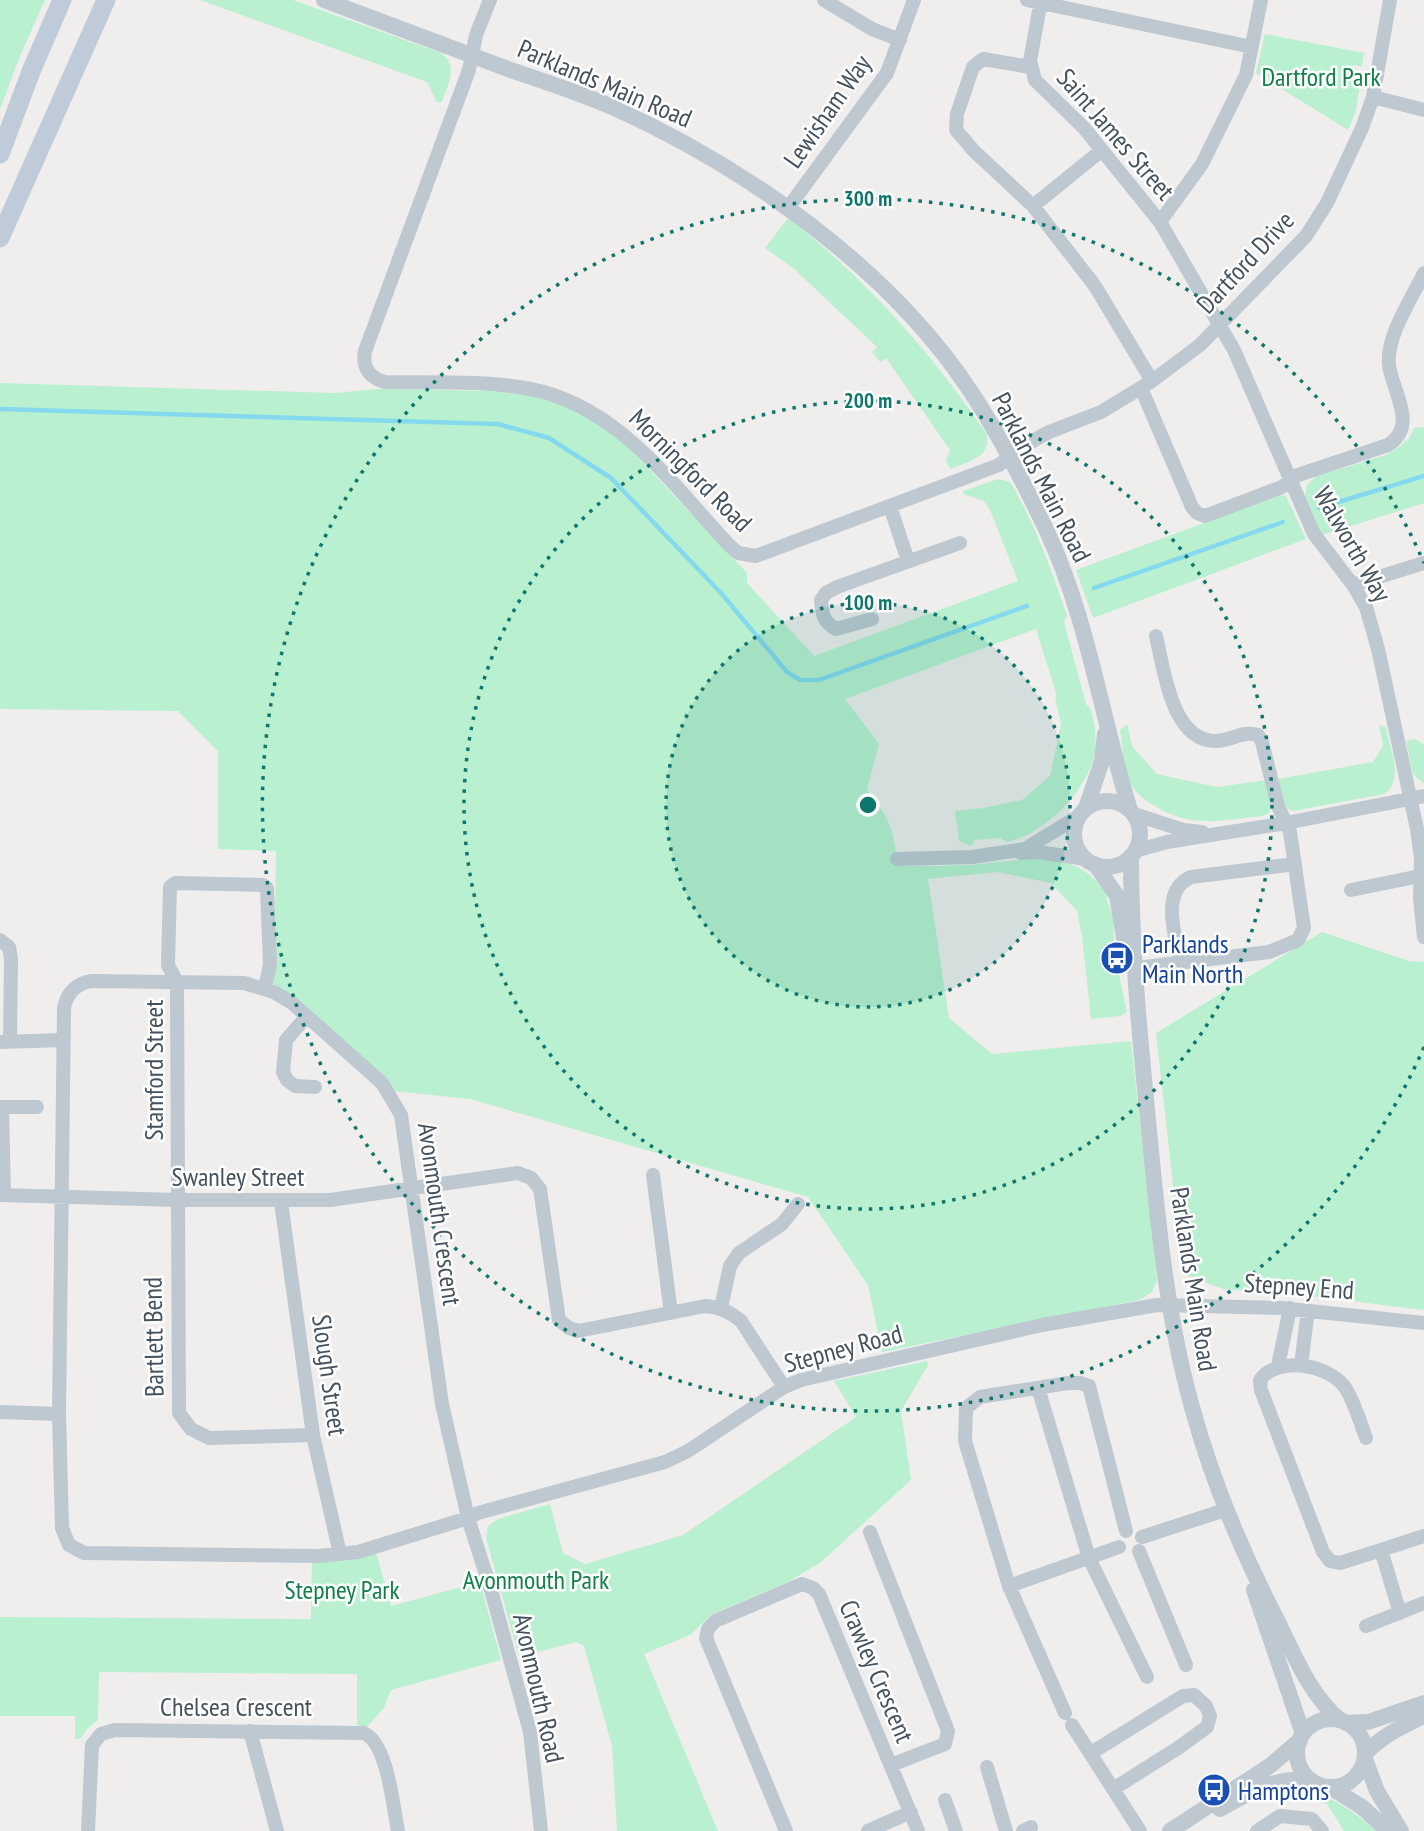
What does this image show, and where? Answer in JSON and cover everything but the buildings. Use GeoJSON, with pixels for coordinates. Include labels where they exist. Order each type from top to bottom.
{"type":"FeatureCollection","features":[{"type":"Feature","properties":{"kind":"main road"},"geometry":{"type":"LineString","coordinates":[[0,154],[62,0]]}},
{"type":"Feature","properties":{"kind":"main road"},"geometry":{"type":"LineString","coordinates":[[0,238],[106,0]]}},
{"type":"Feature","properties":{"kind":"street","name":"Parklands Main Road"},"geometry":{"type":"LineString","coordinates":[[324,0],[608,105],[648,124],[719,162],[788,208],[839,248],[887,293],[928,336],[968,387],[1046,529],[1069,586],[1097,680],[1119,774],[1132,812]]}},
{"type":"Feature","properties":{"kind":"street"},"geometry":{"type":"LineString","coordinates":[[472,55],[476,35],[490,0]]}},
{"type":"Feature","properties":{"kind":"street"},"geometry":{"type":"LineString","coordinates":[[824,0],[872,29],[900,40]]}},
{"type":"Feature","properties":{"kind":"street","name":"Lewisham Way"},"geometry":{"type":"LineString","coordinates":[[788,208],[887,73],[914,0]]}},
{"type":"Feature","properties":{"kind":"street"},"geometry":{"type":"LineString","coordinates":[[1160,222],[1202,164],[1246,75],[1261,0]]}},
{"type":"Feature","properties":{"kind":"street","name":"Dartford Drive"},"geometry":{"type":"LineString","coordinates":[[1008,458],[1049,432],[1101,412],[1147,385],[1200,345],[1314,226],[1362,128],[1373,97],[1390,0]]}},
{"type":"Feature","properties":{"kind":"street"},"geometry":{"type":"LineString","coordinates":[[1036,1],[1252,47]]}},
{"type":"Feature","properties":{"kind":"street","name":"Saint James Street"},"geometry":{"type":"LineString","coordinates":[[1036,1],[1030,67],[1038,84],[1084,128],[1160,222],[1219,325]]}},
{"type":"Feature","properties":{"kind":"street","name":"Morningford Road"},"geometry":{"type":"LineString","coordinates":[[472,55],[469,70],[365,351],[365,368],[373,377],[385,382],[514,386],[548,393],[579,405],[626,436],[729,545],[747,556],[756,556],[890,506],[999,465],[1008,458]]}},
{"type":"Feature","properties":{"kind":"street"},"geometry":{"type":"LineString","coordinates":[[1030,67],[983,59],[977,61],[954,122],[956,130],[968,145],[1033,206],[1095,286],[1147,385],[1192,507],[1197,513],[1210,516],[1282,487],[1298,475],[1388,445],[1397,437],[1404,420],[1391,373],[1391,341],[1424,273]]}},
{"type":"Feature","properties":{"kind":"street"},"geometry":{"type":"LineString","coordinates":[[1373,97],[1424,110]]}},
{"type":"Feature","properties":{"kind":"street"},"geometry":{"type":"LineString","coordinates":[[1033,206],[1102,150]]}},
{"type":"Feature","properties":{"kind":"street","name":"Walworth Way"},"geometry":{"type":"LineString","coordinates":[[1219,325],[1234,350],[1314,534],[1353,585],[1366,607],[1418,797],[1420,898],[1424,937]]}},
{"type":"Feature","properties":{"kind":"street"},"geometry":{"type":"LineString","coordinates":[[890,506],[908,561]]}},
{"type":"Feature","properties":{"kind":"street"},"geometry":{"type":"LineString","coordinates":[[872,618],[836,629],[828,625],[823,618],[821,600],[826,593],[838,587],[960,543]]}},
{"type":"Feature","properties":{"kind":"street"},"geometry":{"type":"LineString","coordinates":[[1353,585],[1424,563]]}},
{"type":"Feature","properties":{"kind":"street"},"geometry":{"type":"LineString","coordinates":[[1136,968],[1269,952],[1298,940],[1304,928],[1290,832],[1278,806],[1262,742],[1258,735],[1250,732],[1216,741],[1201,738],[1186,729],[1175,712],[1156,636]]}},
{"type":"Feature","properties":{"kind":"street","name":"Parklands Main Road"},"geometry":{"type":"LineString","coordinates":[[1082,812],[1097,779],[1105,739],[1097,680]]}},
{"type":"Feature","properties":{"kind":"street"},"geometry":{"type":"LineString","coordinates":[[897,859],[1038,852],[1114,866],[1133,853],[1167,842],[1286,823],[1418,797]]}},
{"type":"Feature","properties":{"kind":"street"},"geometry":{"type":"LineString","coordinates":[[995,854],[1025,849],[1100,801],[1124,805],[1132,812],[1140,836],[1133,853]]}},
{"type":"Feature","properties":{"kind":"street"},"geometry":{"type":"LineString","coordinates":[[1082,812],[1076,823],[1074,839],[1080,853],[1090,862]]}},
{"type":"Feature","properties":{"kind":"street"},"geometry":{"type":"LineString","coordinates":[[1132,812],[1183,830],[1232,831]]}},
{"type":"Feature","properties":{"kind":"street","name":"Parklands Main Road"},"geometry":{"type":"LineString","coordinates":[[1133,853],[1135,993],[1152,1171],[1170,1306],[1192,1406],[1225,1510],[1248,1564],[1306,1678],[1327,1709],[1343,1722]]}},
{"type":"Feature","properties":{"kind":"street","name":"Parklands Main Road"},"geometry":{"type":"LineString","coordinates":[[1090,862],[1117,896],[1135,993]]}},
{"type":"Feature","properties":{"kind":"street"},"geometry":{"type":"LineString","coordinates":[[1180,963],[1172,906],[1174,893],[1181,883],[1191,877],[1295,863]]}},
{"type":"Feature","properties":{"kind":"street"},"geometry":{"type":"LineString","coordinates":[[1350,890],[1420,876]]}},
{"type":"Feature","properties":{"kind":"street","name":"Stamford Street"},"geometry":{"type":"LineString","coordinates":[[177,1200],[177,982],[168,965],[170,887],[176,883],[263,885],[267,888],[270,964],[265,989]]}},
{"type":"Feature","properties":{"kind":"street"},"geometry":{"type":"LineString","coordinates":[[0,940],[9,947],[12,958],[5,1042],[64,1040]]}},
{"type":"Feature","properties":{"kind":"street","name":"Avonmouth Crescent"},"geometry":{"type":"LineString","coordinates":[[93,981],[244,983],[265,989],[292,1003],[382,1083],[401,1115],[442,1404],[468,1518],[358,1552],[318,1556],[92,1555],[79,1552],[69,1545],[62,1528],[59,1414],[65,1001],[73,989],[93,981]]}},
{"type":"Feature","properties":{"kind":"street"},"geometry":{"type":"LineString","coordinates":[[307,1016],[286,1040],[283,1072],[287,1080],[295,1086],[316,1087]]}},
{"type":"Feature","properties":{"kind":"street"},"geometry":{"type":"LineString","coordinates":[[2,1195],[1,1107],[37,1107]]}},
{"type":"Feature","properties":{"kind":"street","name":"Swanley Street"},"geometry":{"type":"LineString","coordinates":[[2,1195],[62,1199],[281,1202],[330,1200],[518,1173],[526,1175],[540,1189],[561,1323],[579,1331],[671,1312]]}},
{"type":"Feature","properties":{"kind":"street"},"geometry":{"type":"LineString","coordinates":[[653,1174],[671,1312],[705,1306],[721,1308],[741,1321],[784,1387]]}},
{"type":"Feature","properties":{"kind":"street","name":"Bartlett Bend"},"geometry":{"type":"LineString","coordinates":[[177,1200],[178,1406],[182,1419],[191,1429],[214,1439],[313,1435]]}},
{"type":"Feature","properties":{"kind":"street","name":"Slough Street"},"geometry":{"type":"LineString","coordinates":[[281,1202],[313,1435],[340,1554]]}},
{"type":"Feature","properties":{"kind":"street"},"geometry":{"type":"LineString","coordinates":[[721,1308],[730,1266],[739,1253],[782,1224],[799,1204]]}},
{"type":"Feature","properties":{"kind":"street","name":"Stepney Road"},"geometry":{"type":"LineString","coordinates":[[468,1518],[666,1462],[688,1451],[784,1387],[830,1371],[1042,1325],[1157,1304],[1170,1306]]}},
{"type":"Feature","properties":{"kind":"street","name":"Stepney End"},"geometry":{"type":"LineString","coordinates":[[1170,1306],[1290,1308],[1424,1323]]}},
{"type":"Feature","properties":{"kind":"street"},"geometry":{"type":"LineString","coordinates":[[1278,1366],[1290,1308]]}},
{"type":"Feature","properties":{"kind":"street"},"geometry":{"type":"LineString","coordinates":[[1301,1365],[1308,1310]]}},
{"type":"Feature","properties":{"kind":"street"},"geometry":{"type":"LineString","coordinates":[[1366,1438],[1346,1389],[1339,1380],[1301,1365],[1278,1366],[1265,1373],[1260,1380],[1261,1390],[1323,1552],[1331,1561],[1340,1563],[1424,1536]]}},
{"type":"Feature","properties":{"kind":"street"},"geometry":{"type":"LineString","coordinates":[[1126,1531],[1089,1387],[1080,1383],[1069,1383],[979,1397],[966,1408],[965,1441],[1009,1586],[1068,1719],[1140,1831]]}},
{"type":"Feature","properties":{"kind":"street"},"geometry":{"type":"LineString","coordinates":[[1038,1388],[1089,1558],[1147,1677]]}},
{"type":"Feature","properties":{"kind":"street"},"geometry":{"type":"LineString","coordinates":[[0,1412],[59,1414]]}},
{"type":"Feature","properties":{"kind":"street"},"geometry":{"type":"LineString","coordinates":[[1119,1547],[1128,1554],[1140,1544],[1225,1510]]}},
{"type":"Feature","properties":{"kind":"street","name":"Avonmouth Road"},"geometry":{"type":"LineString","coordinates":[[468,1518],[530,1732],[541,1831]]}},
{"type":"Feature","properties":{"kind":"street"},"geometry":{"type":"LineString","coordinates":[[1119,1547],[1119,1538],[1126,1531],[1135,1531],[1185,1665]]}},
{"type":"Feature","properties":{"kind":"street"},"geometry":{"type":"LineString","coordinates":[[870,1532],[946,1720],[948,1731],[944,1744],[891,1765]]}},
{"type":"Feature","properties":{"kind":"street"},"geometry":{"type":"LineString","coordinates":[[1009,1586],[1119,1547]]}},
{"type":"Feature","properties":{"kind":"street"},"geometry":{"type":"LineString","coordinates":[[1381,1550],[1399,1613]]}},
{"type":"Feature","properties":{"kind":"street","name":"Parklands Main Road"},"geometry":{"type":"LineString","coordinates":[[1248,1564],[1258,1607],[1302,1737]]}},
{"type":"Feature","properties":{"kind":"street","name":"Crawley Crescent"},"geometry":{"type":"LineString","coordinates":[[786,1831],[706,1640],[708,1629],[715,1621],[798,1585],[813,1588],[818,1594],[918,1831]]}},
{"type":"Feature","properties":{"kind":"street"},"geometry":{"type":"LineString","coordinates":[[1366,1626],[1424,1603]]}},
{"type":"Feature","properties":{"kind":"street"},"geometry":{"type":"LineString","coordinates":[[1091,1753],[1183,1696],[1194,1695],[1206,1706],[1210,1716],[1207,1727],[1113,1789]]}},
{"type":"Feature","properties":{"kind":"street"},"geometry":{"type":"LineString","coordinates":[[1170,1831],[1263,1771],[1310,1727],[1321,1721],[1368,1722],[1424,1703]]}},
{"type":"Feature","properties":{"kind":"street"},"geometry":{"type":"LineString","coordinates":[[1330,1787],[1350,1781],[1360,1771],[1365,1756],[1373,1745],[1400,1727],[1424,1716]]}},
{"type":"Feature","properties":{"kind":"street"},"geometry":{"type":"LineString","coordinates":[[1343,1722],[1360,1735],[1377,1791],[1401,1831]]}},
{"type":"Feature","properties":{"kind":"street","name":"Chelsea Crescent"},"geometry":{"type":"LineString","coordinates":[[89,1831],[91,1751],[96,1738],[115,1730],[368,1734],[378,1747],[398,1831]]}},
{"type":"Feature","properties":{"kind":"street"},"geometry":{"type":"LineString","coordinates":[[250,1731],[278,1831]]}},
{"type":"Feature","properties":{"kind":"street"},"geometry":{"type":"LineString","coordinates":[[1302,1737],[1298,1760],[1303,1773],[1312,1781]]}},
{"type":"Feature","properties":{"kind":"street"},"geometry":{"type":"LineString","coordinates":[[987,1767],[1006,1831]]}},
{"type":"Feature","properties":{"kind":"street"},"geometry":{"type":"LineString","coordinates":[[1183,1831],[1265,1786],[1292,1779],[1312,1781],[1330,1787],[1362,1807],[1388,1831]]}},
{"type":"Feature","properties":{"kind":"street"},"geometry":{"type":"LineString","coordinates":[[945,1800],[956,1831]]}},
{"type":"Feature","properties":{"kind":"street"},"geometry":{"type":"LineString","coordinates":[[869,1831],[911,1812]]}},
{"type":"Feature","properties":{"kind":"street"},"geometry":{"type":"LineString","coordinates":[[1257,1831],[1285,1815],[1312,1819],[1322,1831]]}},
{"type":"Feature","properties":{"kind":"green space"},"geometry":{"type":"Polygon","coordinates":[[[0,0],[45,0],[0,109],[0,0]]]}},
{"type":"Feature","properties":{"kind":"green space"},"geometry":{"type":"Polygon","coordinates":[[[200,0],[293,0],[441,53],[451,69],[442,102],[437,103],[427,82],[200,0]]]}},
{"type":"Feature","properties":{"kind":"green space","name":"Dartford Park"},"geometry":{"type":"Polygon","coordinates":[[[1265,34],[1364,53],[1362,66],[1353,65],[1352,75],[1361,76],[1356,111],[1348,130],[1256,73],[1265,34]]]}},
{"type":"Feature","properties":{"kind":"green space"},"geometry":{"type":"Polygon","coordinates":[[[788,218],[817,241],[870,291],[919,345],[986,433],[986,448],[982,453],[971,461],[950,469],[946,460],[950,450],[886,358],[880,362],[872,352],[877,347],[793,268],[765,248],[788,218]]]}},
{"type":"Feature","properties":{"kind":"green space"},"geometry":{"type":"Polygon","coordinates":[[[0,383],[335,393],[377,389],[491,391],[527,395],[561,404],[606,428],[635,454],[747,573],[747,583],[814,656],[1018,581],[990,510],[984,501],[964,494],[963,491],[998,479],[1010,482],[1049,564],[1067,615],[1064,622],[1086,704],[1091,709],[1095,752],[1084,781],[1074,795],[1050,820],[1021,837],[1007,842],[1000,838],[975,840],[971,846],[959,841],[955,811],[1022,800],[1050,776],[1061,724],[1055,698],[1057,696],[1036,629],[845,699],[879,744],[867,790],[890,825],[897,866],[969,865],[1027,860],[1063,862],[1080,868],[1095,879],[1108,896],[1106,897],[1113,917],[1112,959],[1115,975],[1119,975],[1127,1012],[1120,1016],[1091,1019],[1077,911],[1051,883],[998,872],[928,879],[949,1018],[992,1054],[1131,1041],[1157,1280],[1152,1292],[1139,1300],[882,1352],[868,1285],[808,1197],[470,1099],[393,1091],[274,985],[276,851],[218,849],[218,751],[178,711],[0,709],[0,383]]]}},
{"type":"Feature","properties":{"kind":"green space"},"geometry":{"type":"Polygon","coordinates":[[[1424,427],[1424,503],[1322,535],[1305,495],[1307,485],[1317,476],[1386,455],[1408,441],[1414,428],[1424,427]]]}},
{"type":"Feature","properties":{"kind":"green space"},"geometry":{"type":"Polygon","coordinates":[[[1280,495],[1286,496],[1306,539],[1093,618],[1076,570],[1280,495]]]}},
{"type":"Feature","properties":{"kind":"green space"},"geometry":{"type":"Polygon","coordinates":[[[1127,724],[1132,746],[1157,774],[1217,787],[1267,780],[1272,807],[1269,813],[1234,819],[1193,820],[1167,813],[1150,803],[1134,790],[1128,777],[1120,730],[1127,724]]]}},
{"type":"Feature","properties":{"kind":"green space"},"geometry":{"type":"Polygon","coordinates":[[[1379,724],[1386,728],[1395,773],[1394,781],[1384,794],[1293,811],[1286,806],[1278,779],[1373,762],[1383,746],[1379,724]]]}},
{"type":"Feature","properties":{"kind":"green space"},"geometry":{"type":"Polygon","coordinates":[[[1414,739],[1424,744],[1424,784],[1413,774],[1406,741],[1414,739]]]}},
{"type":"Feature","properties":{"kind":"green space"},"geometry":{"type":"Polygon","coordinates":[[[1322,932],[1409,961],[1424,962],[1424,1310],[1294,1294],[1223,1289],[1183,1274],[1156,1033],[1322,932]]]}},
{"type":"Feature","properties":{"kind":"green space","name":"Avonmouth Park"},"geometry":{"type":"Polygon","coordinates":[[[927,1361],[928,1365],[901,1411],[911,1480],[821,1562],[788,1582],[712,1614],[690,1635],[644,1654],[718,1831],[617,1831],[612,1746],[584,1646],[576,1642],[519,1657],[486,1538],[488,1526],[498,1519],[550,1504],[563,1553],[585,1564],[683,1535],[856,1417],[834,1381],[927,1361]]]}},
{"type":"Feature","properties":{"kind":"green space","name":"Stepney Park"},"geometry":{"type":"Polygon","coordinates":[[[376,1552],[391,1606],[480,1582],[501,1660],[391,1690],[384,1708],[367,1727],[357,1725],[357,1674],[99,1672],[98,1720],[80,1739],[75,1739],[75,1716],[0,1716],[0,1617],[311,1619],[312,1561],[376,1552]]]}},
{"type":"Feature","properties":{"kind":"green space"},"geometry":{"type":"Polygon","coordinates":[[[1295,1787],[1338,1803],[1376,1831],[1344,1831],[1327,1804],[1278,1791],[1295,1787]]]}},
{"type":"Feature","properties":{"kind":"waterway"},"geometry":{"type":"LineString","coordinates":[[0,409],[498,424],[549,438],[611,478],[721,593],[787,672],[800,680],[819,680],[1027,606]]}},
{"type":"Feature","properties":{"kind":"waterway"},"geometry":{"type":"LineString","coordinates":[[1319,508],[1424,476]]}},
{"type":"Feature","properties":{"kind":"waterway"},"geometry":{"type":"LineString","coordinates":[[1094,588],[1283,522]]}},
{"type":"Feature","properties":{"kind":"place","name":"Parklands Main North"},"geometry":{"type":"Point","coordinates":[1117,958]}},
{"type":"Feature","properties":{"kind":"place","name":"Hamptons"},"geometry":{"type":"Point","coordinates":[1214,1790]}}]}
